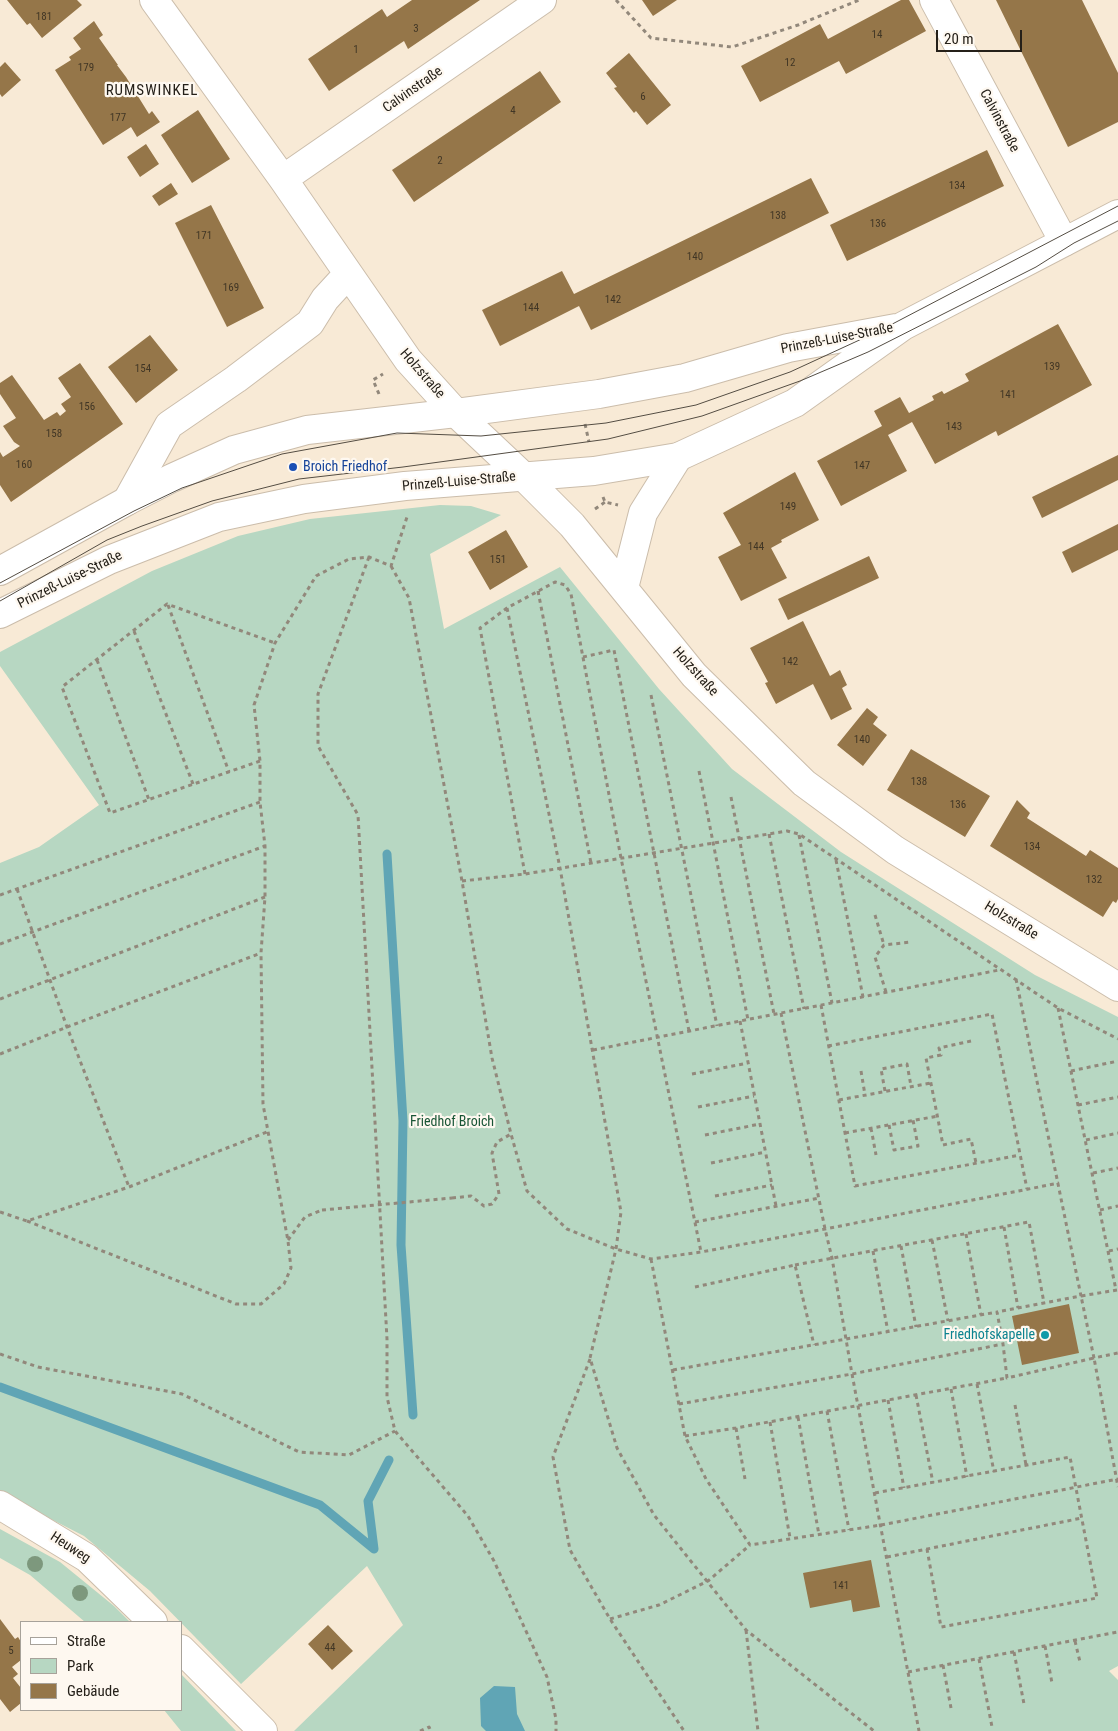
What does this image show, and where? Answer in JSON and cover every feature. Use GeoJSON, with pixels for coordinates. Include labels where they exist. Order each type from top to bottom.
{"type":"FeatureCollection","features":[{"type":"Feature","properties":{"kind":"street","name":"Holzstraße"},"geometry":{"type":"LineString","coordinates":[[154,0],[283,179],[408,360],[456,413],[524,477],[586,541],[694,675],[804,783],[895,850],[1118,987]]}},
{"type":"Feature","properties":{"kind":"street","name":"Calvinstraße"},"geometry":{"type":"LineString","coordinates":[[283,179],[542,0]]}},
{"type":"Feature","properties":{"kind":"street","name":"Calvinstraße"},"geometry":{"type":"LineString","coordinates":[[934,0],[1064,242]]}},
{"type":"Feature","properties":{"kind":"street","name":"Prinzeß-Luise-Straße"},"geometry":{"type":"LineString","coordinates":[[0,614],[109,560],[219,517],[304,499],[405,486],[594,472],[678,457],[795,403],[903,326],[1118,214]]}},
{"type":"Feature","properties":{"kind":"street"},"geometry":{"type":"LineString","coordinates":[[127,501],[170,425],[236,379],[310,323],[325,299],[348,274]]}},
{"type":"Feature","properties":{"kind":"street","name":"Prinzeß-Luise-Straße"},"geometry":{"type":"LineString","coordinates":[[0,571],[172,478],[234,450],[307,430],[599,394],[685,378],[788,348],[903,326]]}},
{"type":"Feature","properties":{"kind":"street"},"geometry":{"type":"LineString","coordinates":[[624,588],[643,512],[678,457]]}},
{"type":"Feature","properties":{"kind":"street","name":"Heuweg"},"geometry":{"type":"LineString","coordinates":[[0,1505],[88,1558],[153,1621]]}},
{"type":"Feature","properties":{"kind":"street"},"geometry":{"type":"LineString","coordinates":[[182,1650],[263,1731]]}},
{"type":"Feature","properties":{"kind":"path"},"geometry":{"type":"LineString","coordinates":[[616,0],[651,38],[732,47],[859,0]]}},
{"type":"Feature","properties":{"kind":"path"},"geometry":{"type":"LineString","coordinates":[[391,566],[410,507],[405,486]]}},
{"type":"Feature","properties":{"kind":"path"},"geometry":{"type":"LineString","coordinates":[[369,556],[318,694],[318,746],[358,815],[387,1339],[387,1397],[395,1431],[468,1516],[494,1561],[547,1677],[556,1719],[556,1731]]}},
{"type":"Feature","properties":{"kind":"path"},"geometry":{"type":"LineString","coordinates":[[0,1212],[236,1304],[261,1304],[284,1284],[291,1268],[288,1241],[263,1104],[261,953],[265,897],[265,846],[260,802],[260,761],[254,705],[275,644],[316,576],[349,559],[369,556],[391,566],[409,598],[462,881],[492,1058],[511,1134],[528,1191],[566,1229],[616,1249],[651,1259],[701,1252],[825,1229],[1059,1183]]}},
{"type":"Feature","properties":{"kind":"path"},"geometry":{"type":"LineString","coordinates":[[525,874],[480,628],[507,608],[555,582],[565,585],[571,594],[621,858],[701,1252]]}},
{"type":"Feature","properties":{"kind":"path"},"geometry":{"type":"LineString","coordinates":[[538,590],[591,863]]}},
{"type":"Feature","properties":{"kind":"path"},"geometry":{"type":"LineString","coordinates":[[167,604],[275,644]]}},
{"type":"Feature","properties":{"kind":"path"},"geometry":{"type":"LineString","coordinates":[[167,604],[62,687],[110,813],[260,761]]}},
{"type":"Feature","properties":{"kind":"path"},"geometry":{"type":"LineString","coordinates":[[167,604],[229,772]]}},
{"type":"Feature","properties":{"kind":"path"},"geometry":{"type":"LineString","coordinates":[[507,608],[560,868],[621,1212],[616,1249],[590,1358],[553,1457],[570,1550],[610,1619],[684,1731]]}},
{"type":"Feature","properties":{"kind":"path"},"geometry":{"type":"LineString","coordinates":[[134,631],[193,784]]}},
{"type":"Feature","properties":{"kind":"path"},"geometry":{"type":"LineString","coordinates":[[583,657],[614,650],[690,1031]]}},
{"type":"Feature","properties":{"kind":"path"},"geometry":{"type":"LineString","coordinates":[[97,660],[149,800]]}},
{"type":"Feature","properties":{"kind":"path"},"geometry":{"type":"LineString","coordinates":[[651,695],[717,1026]]}},
{"type":"Feature","properties":{"kind":"path"},"geometry":{"type":"LineString","coordinates":[[699,771],[748,1020]]}},
{"type":"Feature","properties":{"kind":"path"},"geometry":{"type":"LineString","coordinates":[[730,797],[774,1014]]}},
{"type":"Feature","properties":{"kind":"path"},"geometry":{"type":"LineString","coordinates":[[0,895],[260,802]]}},
{"type":"Feature","properties":{"kind":"path"},"geometry":{"type":"LineString","coordinates":[[462,881],[525,874],[787,831],[799,834],[1058,1008],[1118,1039]]}},
{"type":"Feature","properties":{"kind":"path"},"geometry":{"type":"LineString","coordinates":[[769,834],[804,1009]]}},
{"type":"Feature","properties":{"kind":"path"},"geometry":{"type":"LineString","coordinates":[[799,834],[832,1003]]}},
{"type":"Feature","properties":{"kind":"path"},"geometry":{"type":"LineString","coordinates":[[0,944],[265,846]]}},
{"type":"Feature","properties":{"kind":"path"},"geometry":{"type":"LineString","coordinates":[[836,860],[863,997]]}},
{"type":"Feature","properties":{"kind":"path"},"geometry":{"type":"LineString","coordinates":[[17,889],[129,1187]]}},
{"type":"Feature","properties":{"kind":"path"},"geometry":{"type":"LineString","coordinates":[[0,1000],[265,897]]}},
{"type":"Feature","properties":{"kind":"path"},"geometry":{"type":"LineString","coordinates":[[875,915],[884,945]]}},
{"type":"Feature","properties":{"kind":"path"},"geometry":{"type":"LineString","coordinates":[[886,992],[875,957],[884,945],[911,942]]}},
{"type":"Feature","properties":{"kind":"path"},"geometry":{"type":"LineString","coordinates":[[0,1054],[67,1026],[261,953]]}},
{"type":"Feature","properties":{"kind":"path"},"geometry":{"type":"LineString","coordinates":[[593,1050],[1000,970]]}},
{"type":"Feature","properties":{"kind":"path"},"geometry":{"type":"LineString","coordinates":[[1016,979],[1059,1183],[1118,1487]]}},
{"type":"Feature","properties":{"kind":"path"},"geometry":{"type":"LineString","coordinates":[[821,1005],[855,1186],[1020,1155]]}},
{"type":"Feature","properties":{"kind":"path"},"geometry":{"type":"LineString","coordinates":[[673,1370],[1117,1290],[1058,1008]]}},
{"type":"Feature","properties":{"kind":"path"},"geometry":{"type":"LineString","coordinates":[[782,1013],[832,1258],[919,1731]]}},
{"type":"Feature","properties":{"kind":"path"},"geometry":{"type":"LineString","coordinates":[[828,1046],[992,1014],[1027,1189]]}},
{"type":"Feature","properties":{"kind":"path"},"geometry":{"type":"LineString","coordinates":[[740,1021],[776,1206]]}},
{"type":"Feature","properties":{"kind":"path"},"geometry":{"type":"LineString","coordinates":[[970,1042],[939,1048],[941,1055],[926,1058],[943,1145],[971,1140],[976,1164]]}},
{"type":"Feature","properties":{"kind":"path"},"geometry":{"type":"LineString","coordinates":[[1071,1071],[1118,1062]]}},
{"type":"Feature","properties":{"kind":"path"},"geometry":{"type":"LineString","coordinates":[[692,1074],[748,1063]]}},
{"type":"Feature","properties":{"kind":"path"},"geometry":{"type":"LineString","coordinates":[[885,1091],[881,1069],[907,1064],[911,1086]]}},
{"type":"Feature","properties":{"kind":"path"},"geometry":{"type":"LineString","coordinates":[[861,1071],[865,1095]]}},
{"type":"Feature","properties":{"kind":"path"},"geometry":{"type":"LineString","coordinates":[[839,1100],[931,1083]]}},
{"type":"Feature","properties":{"kind":"path"},"geometry":{"type":"LineString","coordinates":[[698,1107],[754,1096]]}},
{"type":"Feature","properties":{"kind":"path"},"geometry":{"type":"LineString","coordinates":[[1078,1105],[1118,1097]]}},
{"type":"Feature","properties":{"kind":"path"},"geometry":{"type":"LineString","coordinates":[[845,1133],[938,1116]]}},
{"type":"Feature","properties":{"kind":"path"},"geometry":{"type":"LineString","coordinates":[[889,1125],[894,1150],[918,1146],[913,1120]]}},
{"type":"Feature","properties":{"kind":"path"},"geometry":{"type":"LineString","coordinates":[[705,1135],[760,1124]]}},
{"type":"Feature","properties":{"kind":"path"},"geometry":{"type":"LineString","coordinates":[[871,1128],[876,1155]]}},
{"type":"Feature","properties":{"kind":"path"},"geometry":{"type":"LineString","coordinates":[[27,1221],[129,1187],[267,1132]]}},
{"type":"Feature","properties":{"kind":"path"},"geometry":{"type":"LineString","coordinates":[[1086,1140],[1118,1133]]}},
{"type":"Feature","properties":{"kind":"path"},"geometry":{"type":"LineString","coordinates":[[288,1241],[305,1217],[322,1210],[471,1196],[484,1206],[492,1204],[500,1194],[492,1153],[497,1142],[511,1134]]}},
{"type":"Feature","properties":{"kind":"path"},"geometry":{"type":"LineString","coordinates":[[711,1163],[766,1152]]}},
{"type":"Feature","properties":{"kind":"path"},"geometry":{"type":"LineString","coordinates":[[1092,1173],[1118,1168]]}},
{"type":"Feature","properties":{"kind":"path"},"geometry":{"type":"LineString","coordinates":[[715,1196],[772,1185]]}},
{"type":"Feature","properties":{"kind":"path"},"geometry":{"type":"LineString","coordinates":[[695,1222],[819,1198]]}},
{"type":"Feature","properties":{"kind":"path"},"geometry":{"type":"LineString","coordinates":[[1100,1210],[1118,1206]]}},
{"type":"Feature","properties":{"kind":"path"},"geometry":{"type":"LineString","coordinates":[[695,1287],[795,1265],[1029,1222],[1044,1303]]}},
{"type":"Feature","properties":{"kind":"path"},"geometry":{"type":"LineString","coordinates":[[1004,1227],[1018,1308]]}},
{"type":"Feature","properties":{"kind":"path"},"geometry":{"type":"LineString","coordinates":[[966,1234],[981,1314]]}},
{"type":"Feature","properties":{"kind":"path"},"geometry":{"type":"LineString","coordinates":[[932,1240],[948,1321]]}},
{"type":"Feature","properties":{"kind":"path"},"geometry":{"type":"LineString","coordinates":[[901,1246],[916,1326]]}},
{"type":"Feature","properties":{"kind":"path"},"geometry":{"type":"LineString","coordinates":[[1108,1251],[1118,1249]]}},
{"type":"Feature","properties":{"kind":"path"},"geometry":{"type":"LineString","coordinates":[[873,1251],[888,1332]]}},
{"type":"Feature","properties":{"kind":"path"},"geometry":{"type":"LineString","coordinates":[[651,1259],[685,1436],[706,1479],[750,1545]]}},
{"type":"Feature","properties":{"kind":"path"},"geometry":{"type":"LineString","coordinates":[[795,1265],[814,1346]]}},
{"type":"Feature","properties":{"kind":"path"},"geometry":{"type":"LineString","coordinates":[[997,1312],[1007,1378]]}},
{"type":"Feature","properties":{"kind":"path"},"geometry":{"type":"LineString","coordinates":[[680,1404],[852,1374],[1003,1344]]}},
{"type":"Feature","properties":{"kind":"path"},"geometry":{"type":"LineString","coordinates":[[685,1436],[951,1389],[1118,1353]]}},
{"type":"Feature","properties":{"kind":"path"},"geometry":{"type":"LineString","coordinates":[[0,1354],[38,1367],[182,1394],[299,1452],[349,1455],[395,1431]]}},
{"type":"Feature","properties":{"kind":"path"},"geometry":{"type":"LineString","coordinates":[[590,1358],[617,1448],[654,1515],[746,1630],[874,1731]]}},
{"type":"Feature","properties":{"kind":"path"},"geometry":{"type":"LineString","coordinates":[[977,1384],[994,1472]]}},
{"type":"Feature","properties":{"kind":"path"},"geometry":{"type":"LineString","coordinates":[[951,1389],[967,1476]]}},
{"type":"Feature","properties":{"kind":"path"},"geometry":{"type":"LineString","coordinates":[[916,1395],[933,1482]]}},
{"type":"Feature","properties":{"kind":"path"},"geometry":{"type":"LineString","coordinates":[[888,1400],[904,1488]]}},
{"type":"Feature","properties":{"kind":"path"},"geometry":{"type":"LineString","coordinates":[[1015,1405],[1026,1466]]}},
{"type":"Feature","properties":{"kind":"path"},"geometry":{"type":"LineString","coordinates":[[827,1412],[849,1530]]}},
{"type":"Feature","properties":{"kind":"path"},"geometry":{"type":"LineString","coordinates":[[798,1417],[820,1535]]}},
{"type":"Feature","properties":{"kind":"path"},"geometry":{"type":"LineString","coordinates":[[770,1422],[790,1538]]}},
{"type":"Feature","properties":{"kind":"path"},"geometry":{"type":"LineString","coordinates":[[736,1428],[745,1479]]}},
{"type":"Feature","properties":{"kind":"path"},"geometry":{"type":"LineString","coordinates":[[875,1493],[1070,1457],[1097,1598],[941,1627],[926,1549]]}},
{"type":"Feature","properties":{"kind":"path"},"geometry":{"type":"LineString","coordinates":[[610,1619],[660,1605],[708,1581],[750,1545],[881,1525],[1117,1479]]}},
{"type":"Feature","properties":{"kind":"path"},"geometry":{"type":"LineString","coordinates":[[887,1557],[1082,1518]]}},
{"type":"Feature","properties":{"kind":"path"},"geometry":{"type":"LineString","coordinates":[[746,1630],[758,1731]]}},
{"type":"Feature","properties":{"kind":"path"},"geometry":{"type":"LineString","coordinates":[[908,1672],[1118,1632]]}},
{"type":"Feature","properties":{"kind":"path"},"geometry":{"type":"LineString","coordinates":[[1075,1641],[1080,1662]]}},
{"type":"Feature","properties":{"kind":"path"},"geometry":{"type":"LineString","coordinates":[[1045,1646],[1052,1683]]}},
{"type":"Feature","properties":{"kind":"path"},"geometry":{"type":"LineString","coordinates":[[1014,1652],[1024,1704]]}},
{"type":"Feature","properties":{"kind":"path"},"geometry":{"type":"LineString","coordinates":[[979,1659],[992,1727]]}},
{"type":"Feature","properties":{"kind":"path"},"geometry":{"type":"LineString","coordinates":[[943,1665],[951,1708]]}},
{"type":"Feature","properties":{"kind":"path"},"geometry":{"type":"LineString","coordinates":[[420,1731],[429,1726],[431,1731]]}},
{"type":"Feature","properties":{"kind":"green space","name":"Friedhof Broich"},"geometry":{"type":"Polygon","coordinates":[[[440,505],[471,506],[501,515],[430,554],[444,629],[560,567],[659,689],[732,769],[841,852],[1035,975],[1118,1017],[1118,1666],[1109,1671],[1118,1680],[1118,1731],[294,1731],[403,1625],[367,1566],[241,1684],[182,1624],[182,1621],[179,1621],[150,1591],[84,1536],[0,1493],[0,863],[39,847],[99,805],[0,666],[0,652],[152,571],[238,536],[310,519],[440,505]]]}},
{"type":"Feature","properties":{"kind":"green space"},"geometry":{"type":"Polygon","coordinates":[[[0,1529],[60,1562],[114,1606],[129,1621],[84,1621],[30,1575],[0,1558],[0,1529]]]}},
{"type":"Feature","properties":{"kind":"green space"},"geometry":{"type":"Polygon","coordinates":[[[182,1675],[236,1731],[181,1731],[165,1711],[182,1711],[182,1675]]]}},
{"type":"Feature","properties":{"kind":"water"},"geometry":{"type":"Polygon","coordinates":[[[494,1686],[515,1687],[517,1714],[525,1731],[486,1731],[481,1726],[480,1698],[494,1686]]]}},
{"type":"Feature","properties":{"kind":"building"},"geometry":{"type":"Polygon","coordinates":[[[7,0],[77,0],[82,5],[42,38],[30,23],[27,25],[7,0]]]}},
{"type":"Feature","properties":{"kind":"building"},"geometry":{"type":"Polygon","coordinates":[[[412,0],[480,0],[408,49],[404,41],[329,91],[308,59],[382,9],[387,17],[412,0]]]}},
{"type":"Feature","properties":{"kind":"building"},"geometry":{"type":"Polygon","coordinates":[[[642,0],[677,0],[653,16],[642,0]]]}},
{"type":"Feature","properties":{"kind":"building"},"geometry":{"type":"Polygon","coordinates":[[[901,0],[909,0],[926,31],[846,74],[839,61],[760,102],[741,66],[820,24],[828,39],[901,0]]]}},
{"type":"Feature","properties":{"kind":"building"},"geometry":{"type":"Polygon","coordinates":[[[996,0],[1082,0],[1118,73],[1118,122],[1068,147],[996,0]]]}},
{"type":"Feature","properties":{"kind":"building"},"geometry":{"type":"Polygon","coordinates":[[[94,21],[103,35],[99,38],[149,114],[152,111],[160,122],[137,137],[131,127],[103,145],[55,70],[71,60],[69,57],[81,49],[73,38],[94,21]]]}},
{"type":"Feature","properties":{"kind":"building"},"geometry":{"type":"Polygon","coordinates":[[[629,53],[671,105],[647,125],[636,111],[634,113],[614,88],[617,87],[606,73],[629,53]]]}},
{"type":"Feature","properties":{"kind":"building"},"geometry":{"type":"Polygon","coordinates":[[[5,62],[21,80],[2,97],[0,94],[0,67],[5,62]]]}},
{"type":"Feature","properties":{"kind":"building"},"geometry":{"type":"Polygon","coordinates":[[[540,71],[561,102],[414,202],[392,170],[540,71]]]}},
{"type":"Feature","properties":{"kind":"building"},"geometry":{"type":"Polygon","coordinates":[[[198,110],[230,159],[192,183],[161,135],[198,110]]]}},
{"type":"Feature","properties":{"kind":"building"},"geometry":{"type":"Polygon","coordinates":[[[146,144],[159,164],[140,177],[127,157],[146,144]]]}},
{"type":"Feature","properties":{"kind":"building"},"geometry":{"type":"Polygon","coordinates":[[[987,150],[1004,186],[847,261],[830,225],[987,150]]]}},
{"type":"Feature","properties":{"kind":"building"},"geometry":{"type":"Polygon","coordinates":[[[811,178],[829,213],[591,330],[579,306],[500,346],[482,310],[562,271],[574,294],[811,178]]]}},
{"type":"Feature","properties":{"kind":"building"},"geometry":{"type":"Polygon","coordinates":[[[171,183],[178,194],[159,206],[152,196],[171,183]]]}},
{"type":"Feature","properties":{"kind":"building"},"geometry":{"type":"Polygon","coordinates":[[[211,205],[264,308],[227,327],[175,223],[211,205]]]}},
{"type":"Feature","properties":{"kind":"building"},"geometry":{"type":"Polygon","coordinates":[[[1058,324],[1092,385],[998,436],[996,431],[935,464],[912,422],[888,435],[907,471],[841,506],[817,461],[882,426],[874,411],[900,397],[909,413],[934,400],[932,396],[942,391],[944,394],[969,381],[965,374],[1058,324]]]}},
{"type":"Feature","properties":{"kind":"building"},"geometry":{"type":"Polygon","coordinates":[[[150,335],[178,370],[136,403],[108,367],[150,335]]]}},
{"type":"Feature","properties":{"kind":"building"},"geometry":{"type":"Polygon","coordinates":[[[80,363],[123,424],[11,502],[0,485],[0,452],[3,457],[20,446],[14,442],[3,426],[16,418],[0,394],[0,383],[12,375],[44,420],[57,412],[60,416],[66,411],[61,404],[71,397],[58,378],[80,363]]]}},
{"type":"Feature","properties":{"kind":"building"},"geometry":{"type":"Polygon","coordinates":[[[1118,455],[1118,480],[1042,518],[1032,497],[1118,455]]]}},
{"type":"Feature","properties":{"kind":"building"},"geometry":{"type":"Polygon","coordinates":[[[795,472],[819,520],[781,540],[782,542],[771,548],[787,578],[741,601],[718,557],[741,545],[723,513],[795,472]]]}},
{"type":"Feature","properties":{"kind":"building"},"geometry":{"type":"Polygon","coordinates":[[[1118,524],[1118,550],[1072,573],[1062,552],[1118,524]]]}},
{"type":"Feature","properties":{"kind":"building"},"geometry":{"type":"Polygon","coordinates":[[[506,530],[528,567],[490,590],[468,552],[506,530]]]}},
{"type":"Feature","properties":{"kind":"building"},"geometry":{"type":"Polygon","coordinates":[[[869,556],[879,578],[788,620],[778,599],[869,556]]]}},
{"type":"Feature","properties":{"kind":"building"},"geometry":{"type":"Polygon","coordinates":[[[803,621],[830,676],[840,670],[847,685],[842,688],[852,709],[831,720],[813,684],[776,704],[765,683],[768,682],[750,648],[803,621]]]}},
{"type":"Feature","properties":{"kind":"building"},"geometry":{"type":"Polygon","coordinates":[[[867,708],[878,717],[873,724],[887,735],[863,766],[837,745],[867,708]]]}},
{"type":"Feature","properties":{"kind":"building"},"geometry":{"type":"Polygon","coordinates":[[[911,749],[990,796],[965,837],[887,790],[911,749]]]}},
{"type":"Feature","properties":{"kind":"building"},"geometry":{"type":"Polygon","coordinates":[[[1017,800],[1030,813],[1027,818],[1086,856],[1090,850],[1118,868],[1118,899],[1116,903],[1113,901],[1103,917],[990,846],[1017,800]]]}},
{"type":"Feature","properties":{"kind":"building","name":"Friedhofskapelle"},"geometry":{"type":"Polygon","coordinates":[[[1069,1304],[1079,1353],[1022,1365],[1012,1316],[1069,1304]]]}},
{"type":"Feature","properties":{"kind":"building"},"geometry":{"type":"Polygon","coordinates":[[[871,1560],[880,1607],[853,1612],[851,1600],[810,1608],[803,1573],[871,1560]]]}},
{"type":"Feature","properties":{"kind":"building"},"geometry":{"type":"Polygon","coordinates":[[[0,1619],[15,1639],[18,1637],[20,1640],[20,1661],[12,1667],[18,1674],[13,1678],[20,1687],[20,1704],[10,1712],[0,1699],[0,1619]]]}},
{"type":"Feature","properties":{"kind":"building"},"geometry":{"type":"Polygon","coordinates":[[[328,1625],[353,1651],[332,1670],[308,1644],[328,1625]]]}},
{"type":"Feature","properties":{"kind":"waterway"},"geometry":{"type":"LineString","coordinates":[[387,854],[403,1121],[401,1245],[413,1415]]}},
{"type":"Feature","properties":{"kind":"waterway"},"geometry":{"type":"LineString","coordinates":[[0,1387],[320,1505],[374,1549]]}},
{"type":"Feature","properties":{"kind":"waterway"},"geometry":{"type":"LineString","coordinates":[[374,1549],[368,1501],[389,1460]]}},
{"type":"Feature","properties":{"kind":"tram line"},"geometry":{"type":"LineString","coordinates":[[0,583],[134,511],[182,488],[282,454],[397,433],[481,436],[606,423],[696,405],[790,372],[879,331],[1118,206]]}},
{"type":"Feature","properties":{"kind":"tram line"},"geometry":{"type":"LineString","coordinates":[[0,601],[107,540],[212,501],[299,479],[608,439],[702,416],[800,381],[868,352],[1036,267],[1074,243],[1118,221]]}},
{"type":"Feature","properties":{"kind":"place","name":"Broich Friedhof"},"geometry":{"type":"Point","coordinates":[293,467]}},
{"type":"Feature","properties":{"kind":"place","name":"Friedhofskapelle"},"geometry":{"type":"Point","coordinates":[1045,1335]}},
{"type":"Feature","properties":{"kind":"district","name":"RUMSWINKEL"},"geometry":{"type":"Point","coordinates":[152,91]}}]}
